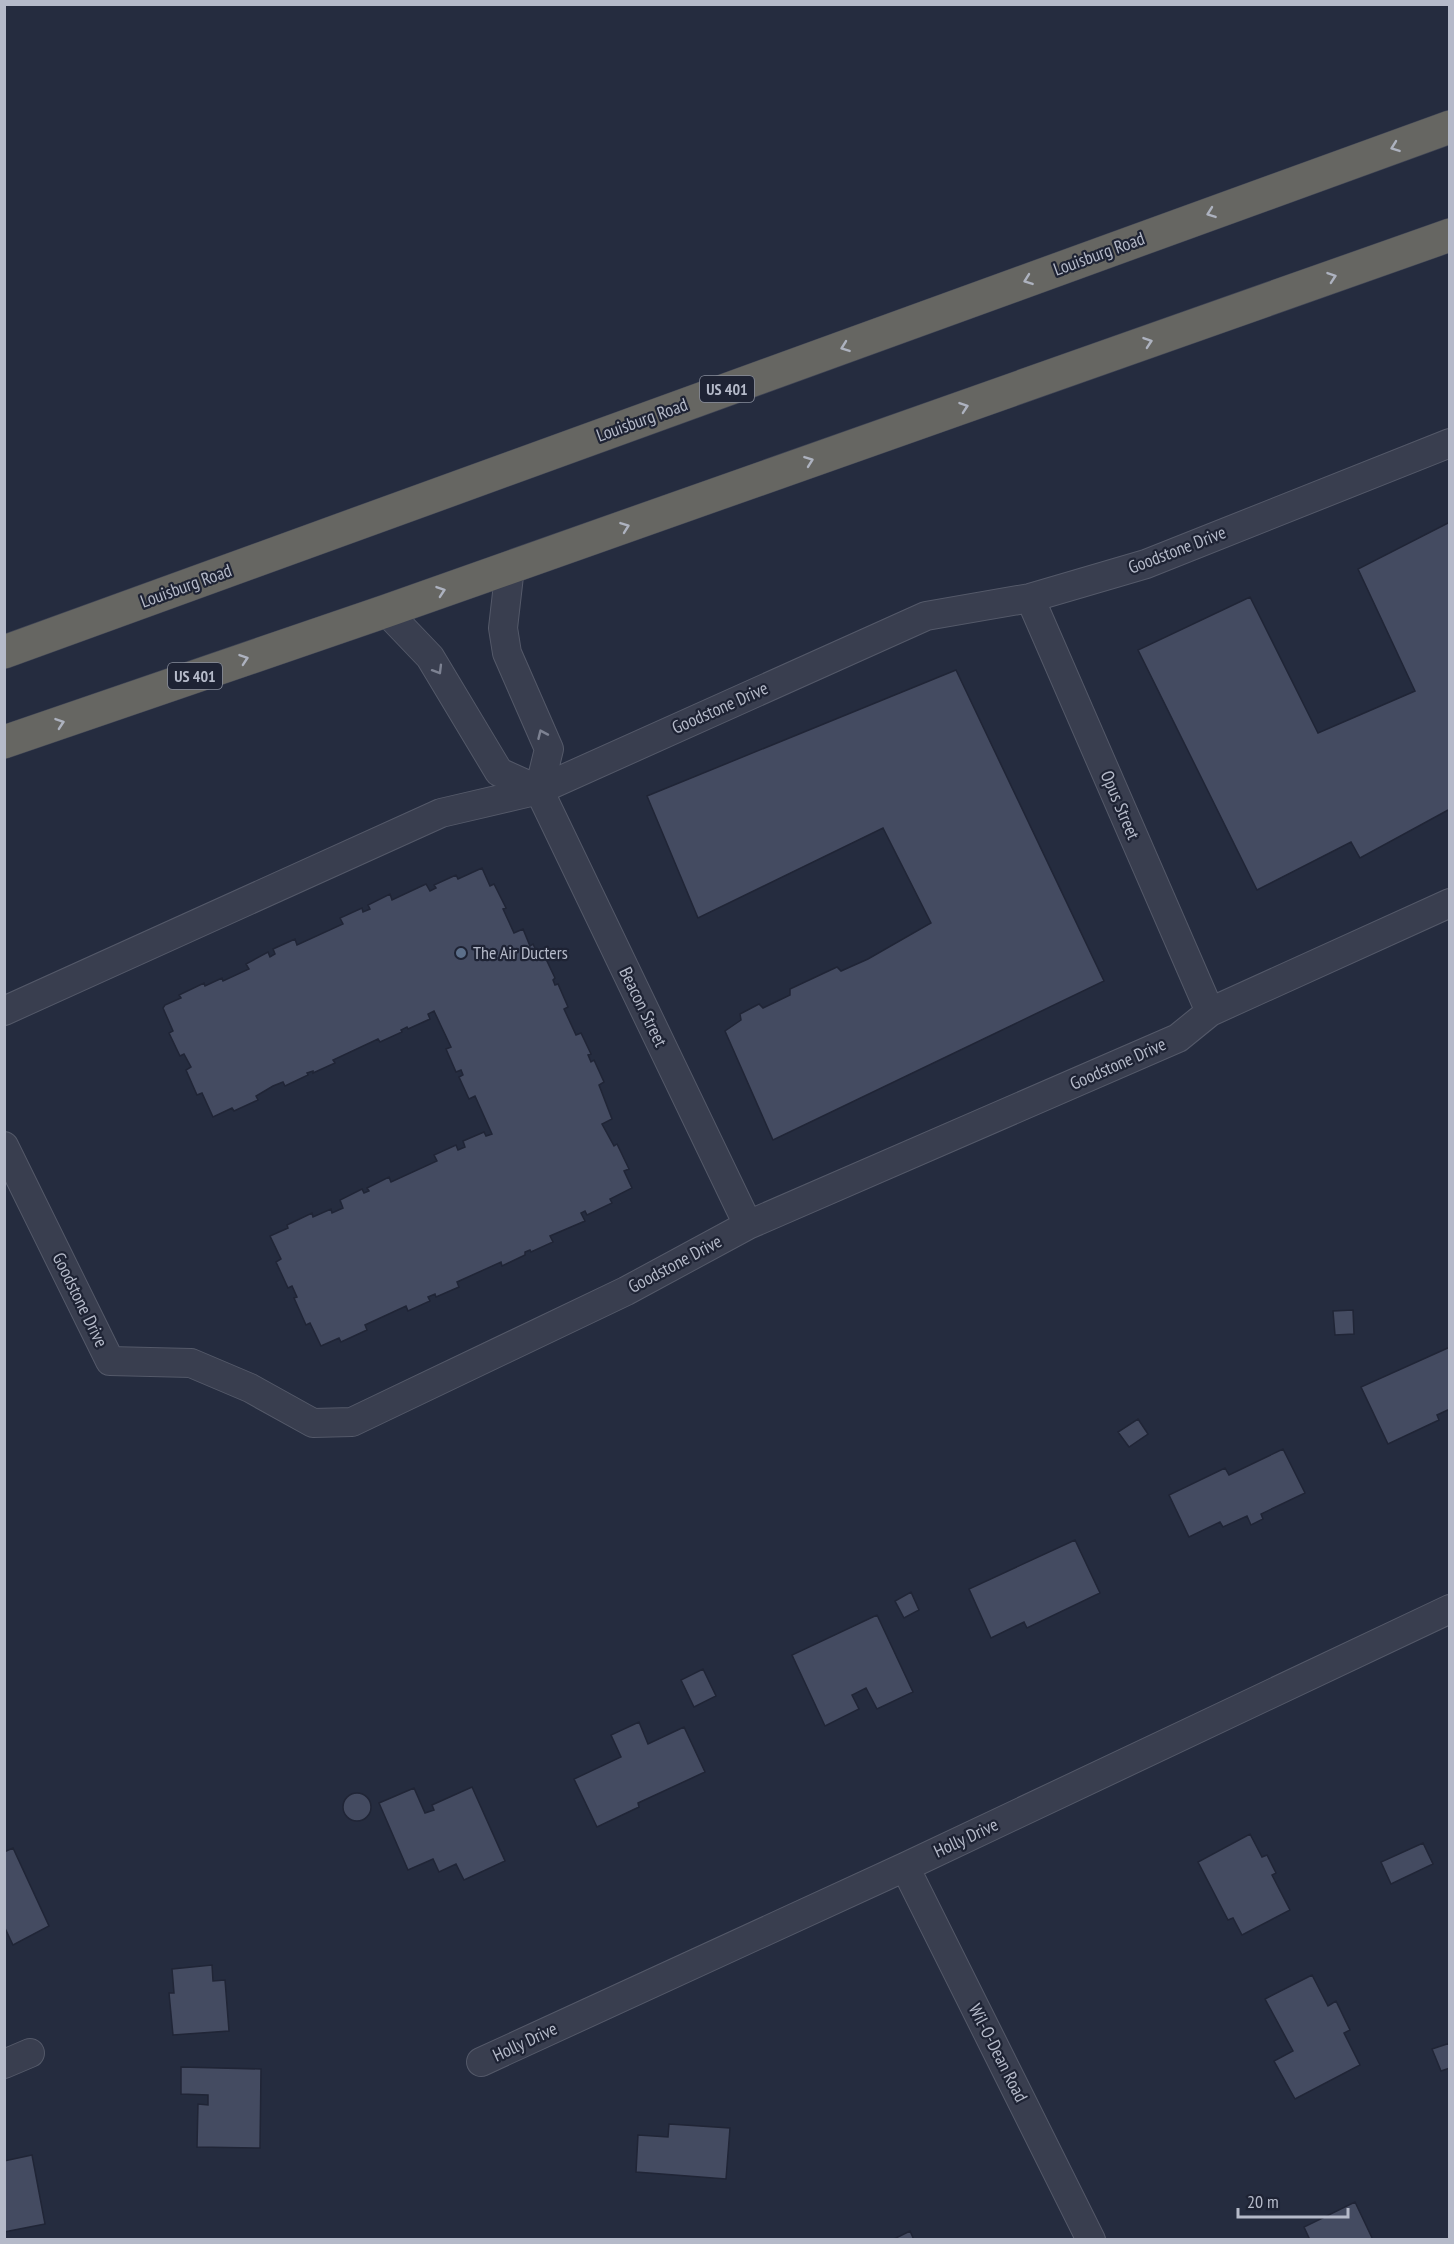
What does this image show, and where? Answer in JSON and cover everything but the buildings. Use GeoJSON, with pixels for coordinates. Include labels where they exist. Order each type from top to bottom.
{"type":"FeatureCollection","features":[{"type":"Feature","properties":{"kind":"highway","name":"Louisburg Road"},"geometry":{"type":"LineString","coordinates":[[4,652],[1449,127]]}},
{"type":"Feature","properties":{"kind":"highway","name":"US 401"},"geometry":{"type":"LineString","coordinates":[[4,742],[386,611],[1449,235]]}},
{"type":"Feature","properties":{"kind":"street","name":"Goodstone Drive"},"geometry":{"type":"LineString","coordinates":[[4,1011],[441,813],[539,790],[926,616],[1030,598],[1146,564],[1449,443]]}},
{"type":"Feature","properties":{"kind":"street"},"geometry":{"type":"LineString","coordinates":[[386,611],[430,657],[499,772],[539,790],[549,749],[507,653],[503,628],[510,567]]}},
{"type":"Feature","properties":{"kind":"street","name":"Opus Street"},"geometry":{"type":"LineString","coordinates":[[1030,598],[1209,1012]]}},
{"type":"Feature","properties":{"kind":"street","name":"Beacon Street"},"geometry":{"type":"LineString","coordinates":[[539,790],[748,1225]]}},
{"type":"Feature","properties":{"kind":"street","name":"Goodstone Drive"},"geometry":{"type":"LineString","coordinates":[[4,1146],[111,1362],[191,1363],[250,1388],[314,1424],[352,1422],[626,1291],[748,1225],[1178,1038],[1209,1012],[1449,903]]}},
{"type":"Feature","properties":{"kind":"street","name":"Holly Drive"},"geometry":{"type":"LineString","coordinates":[[481,2062],[905,1868],[1449,1610]]}},
{"type":"Feature","properties":{"kind":"street","name":"Wil-O-Dean Road"},"geometry":{"type":"LineString","coordinates":[[905,1868],[1091,2240]]}},
{"type":"Feature","properties":{"kind":"place","name":"The Air Ducters"},"geometry":{"type":"Point","coordinates":[461,953]}}]}
